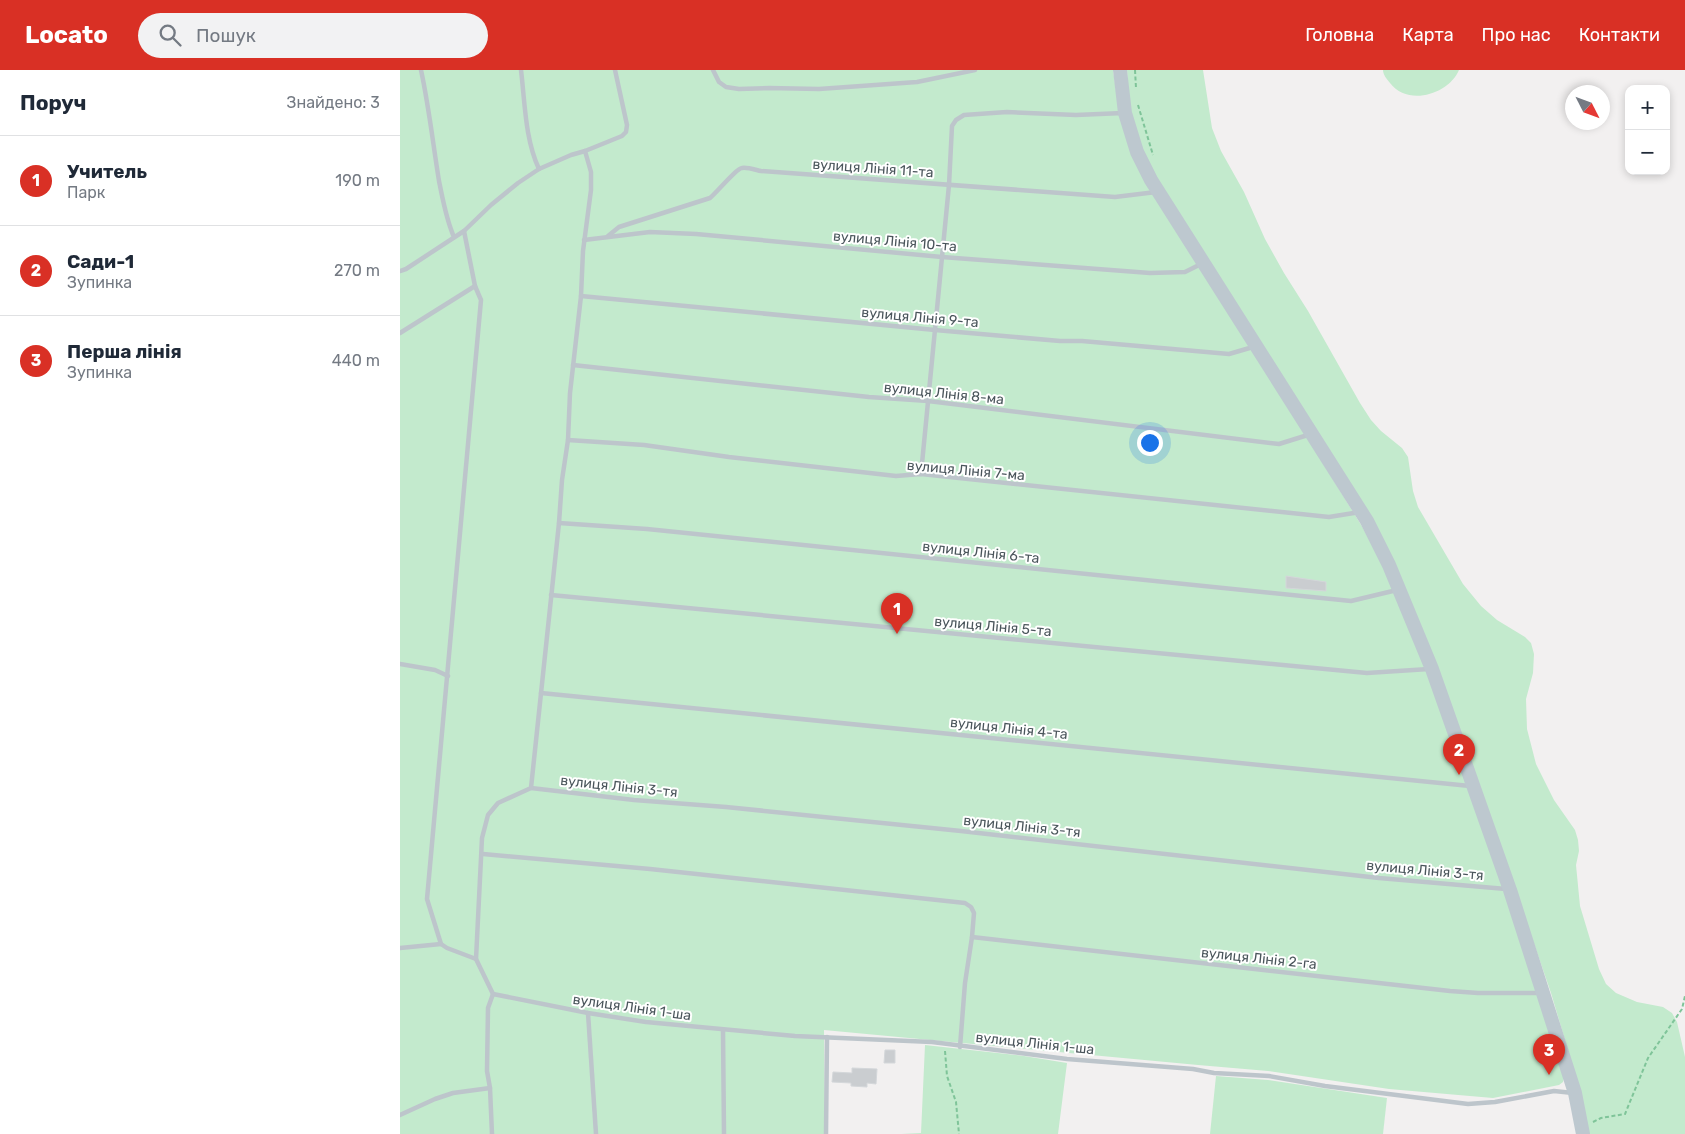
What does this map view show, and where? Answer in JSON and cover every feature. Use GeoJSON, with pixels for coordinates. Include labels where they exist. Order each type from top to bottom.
{"type":"FeatureCollection","features":[{"type":"Feature","properties":{"kind":"main road"},"geometry":{"type":"LineString","coordinates":[[1120,70],[1125,113],[1137,152],[1154,186],[1361,512],[1400,589],[1432,668],[1475,786],[1544,993],[1575,1093],[1583,1131]]}},
{"type":"Feature","properties":{"kind":"lane"},"geometry":{"type":"LineString","coordinates":[[421,70],[447,221],[454,237]]}},
{"type":"Feature","properties":{"kind":"lane"},"geometry":{"type":"LineString","coordinates":[[521,70],[527,126],[533,156],[539,169]]}},
{"type":"Feature","properties":{"kind":"lane"},"geometry":{"type":"LineString","coordinates":[[400,271],[464,231],[504,194],[539,169],[622,136],[626,132],[627,125],[615,70]]}},
{"type":"Feature","properties":{"kind":"lane"},"geometry":{"type":"LineString","coordinates":[[713,70],[719,82],[726,87],[739,89],[818,89],[917,82],[975,70]]}},
{"type":"Feature","properties":{"kind":"lane"},"geometry":{"type":"LineString","coordinates":[[921,474],[949,184],[952,126],[956,120],[964,115],[1007,112],[1076,115],[1125,113]]}},
{"type":"Feature","properties":{"kind":"lane"},"geometry":{"type":"LineString","coordinates":[[492,1134],[490,1088],[487,1071],[488,1008],[493,994],[476,959],[483,854],[482,838],[488,815],[498,803],[531,788],[552,595],[562,480],[568,440],[570,393],[581,296],[584,240],[591,190],[591,172],[585,151]]}},
{"type":"Feature","properties":{"kind":"lane","name":"вулиця Лінія 11-та"},"geometry":{"type":"LineString","coordinates":[[606,237],[619,228],[710,198],[737,170],[743,167],[762,171],[1115,197],[1154,186]]}},
{"type":"Feature","properties":{"kind":"lane"},"geometry":{"type":"LineString","coordinates":[[464,231],[475,286],[481,300],[427,899],[442,944],[447,948],[476,959]]}},
{"type":"Feature","properties":{"kind":"lane","name":"вулиця Лінія 10-та"},"geometry":{"type":"LineString","coordinates":[[584,240],[650,232],[696,234],[1150,273],[1186,272],[1203,263]]}},
{"type":"Feature","properties":{"kind":"lane"},"geometry":{"type":"LineString","coordinates":[[400,334],[475,286]]}},
{"type":"Feature","properties":{"kind":"lane","name":"вулиця Лінія 9-та"},"geometry":{"type":"LineString","coordinates":[[581,296],[935,330],[1229,354],[1256,346]]}},
{"type":"Feature","properties":{"kind":"lane","name":"вулиця Лінія 8-ма"},"geometry":{"type":"LineString","coordinates":[[573,365],[859,396],[928,401],[1279,444],[1312,434]]}},
{"type":"Feature","properties":{"kind":"lane","name":"вулиця Лінія 7-ма"},"geometry":{"type":"LineString","coordinates":[[568,440],[644,445],[729,457],[896,476],[921,474],[1329,517],[1361,512]]}},
{"type":"Feature","properties":{"kind":"lane","name":"вулиця Лінія 6-та"},"geometry":{"type":"LineString","coordinates":[[559,523],[647,529],[1351,601],[1400,589]]}},
{"type":"Feature","properties":{"kind":"lane","name":"вулиця Лінія 5-та"},"geometry":{"type":"LineString","coordinates":[[552,595],[1367,672],[1432,668]]}},
{"type":"Feature","properties":{"kind":"lane"},"geometry":{"type":"LineString","coordinates":[[400,664],[435,670],[448,676]]}},
{"type":"Feature","properties":{"kind":"lane","name":"вулиця Лінія 4-та"},"geometry":{"type":"LineString","coordinates":[[541,693],[1475,786]]}},
{"type":"Feature","properties":{"kind":"lane","name":"вулиця Лінія 3-тя"},"geometry":{"type":"LineString","coordinates":[[531,788],[634,800],[726,807],[922,827],[1379,878],[1510,890]]}},
{"type":"Feature","properties":{"kind":"lane"},"geometry":{"type":"LineString","coordinates":[[483,854],[660,870],[965,903],[971,907],[974,913],[965,983],[960,1047]]}},
{"type":"Feature","properties":{"kind":"lane","name":"вулиця Лінія 2-га"},"geometry":{"type":"LineString","coordinates":[[972,937],[1450,991],[1544,993]]}},
{"type":"Feature","properties":{"kind":"lane"},"geometry":{"type":"LineString","coordinates":[[400,948],[442,944]]}},
{"type":"Feature","properties":{"kind":"lane","name":"вулиця Лінія 1-ша"},"geometry":{"type":"LineString","coordinates":[[493,994],[588,1013],[646,1022],[723,1030],[944,1044],[1067,1059],[1269,1076],[1325,1086],[1468,1104],[1495,1102],[1554,1091],[1575,1093]]}},
{"type":"Feature","properties":{"kind":"lane"},"geometry":{"type":"LineString","coordinates":[[588,1013],[596,1134]]}},
{"type":"Feature","properties":{"kind":"lane"},"geometry":{"type":"LineString","coordinates":[[723,1030],[724,1134]]}},
{"type":"Feature","properties":{"kind":"lane"},"geometry":{"type":"LineString","coordinates":[[826,1134],[827,1037]]}},
{"type":"Feature","properties":{"kind":"lane"},"geometry":{"type":"LineString","coordinates":[[400,1115],[434,1099],[453,1093],[490,1088]]}},
{"type":"Feature","properties":{"kind":"path"},"geometry":{"type":"LineString","coordinates":[[1135,70],[1136,93]]}},
{"type":"Feature","properties":{"kind":"path"},"geometry":{"type":"LineString","coordinates":[[1136,101],[1154,153],[1154,186]]}},
{"type":"Feature","properties":{"kind":"path"},"geometry":{"type":"LineString","coordinates":[[1583,1131],[1602,1118],[1625,1114],[1648,1058],[1682,1008],[1685,996]]}},
{"type":"Feature","properties":{"kind":"path"},"geometry":{"type":"LineString","coordinates":[[944,1044],[947,1076],[956,1102],[959,1134]]}},
{"type":"Feature","properties":{"kind":"green space"},"geometry":{"type":"Polygon","coordinates":[[[400,70],[1113,70],[1119,111],[1131,153],[1363,528],[1383,566],[1426,665],[1508,897],[1564,1077],[1563,1082],[1559,1085],[1493,1098],[1389,1089],[1268,1071],[824,1030],[825,1134],[400,1134],[400,70]]]}},
{"type":"Feature","properties":{"kind":"green space"},"geometry":{"type":"Polygon","coordinates":[[[1127,70],[1203,70],[1212,128],[1221,151],[1244,192],[1265,239],[1284,273],[1371,420],[1402,448],[1408,457],[1413,491],[1418,507],[1463,584],[1481,606],[1497,620],[1525,637],[1531,643],[1534,654],[1533,673],[1526,699],[1527,729],[1536,764],[1554,800],[1575,830],[1578,840],[1579,851],[1576,865],[1580,906],[1599,969],[1606,984],[1616,993],[1637,1002],[1663,1007],[1672,1013],[1677,1022],[1685,1057],[1685,1134],[1589,1134],[1580,1090],[1551,993],[1517,894],[1394,563],[1156,177],[1142,150],[1130,111],[1127,70]]]}},
{"type":"Feature","properties":{"kind":"green space"},"geometry":{"type":"Polygon","coordinates":[[[1383,70],[1459,70],[1447,86],[1438,91],[1417,96],[1398,90],[1386,78],[1383,70]]]}},
{"type":"Feature","properties":{"kind":"green space"},"geometry":{"type":"Polygon","coordinates":[[[925,1045],[1024,1056],[1067,1063],[1058,1134],[901,1134],[921,1133],[925,1045]]]}},
{"type":"Feature","properties":{"kind":"green space"},"geometry":{"type":"Polygon","coordinates":[[[1216,1076],[1268,1080],[1387,1098],[1383,1134],[1210,1134],[1216,1076]]]}},
{"type":"Feature","properties":{"kind":"building"},"geometry":{"type":"Polygon","coordinates":[[[1286,576],[1326,582],[1326,591],[1286,588],[1286,576]]]}},
{"type":"Feature","properties":{"kind":"building"},"geometry":{"type":"Polygon","coordinates":[[[885,1050],[895,1050],[895,1063],[884,1063],[885,1050]]]}},
{"type":"Feature","properties":{"kind":"building"},"geometry":{"type":"Polygon","coordinates":[[[852,1068],[877,1069],[876,1084],[867,1083],[867,1087],[851,1086],[851,1083],[832,1082],[833,1072],[852,1073],[852,1068]]]}},
{"type":"Feature","properties":{"kind":"place","name":"Учитель"},"geometry":{"type":"Point","coordinates":[897,634]}},
{"type":"Feature","properties":{"kind":"place","name":"Сади-1"},"geometry":{"type":"Point","coordinates":[1459,775]}},
{"type":"Feature","properties":{"kind":"place","name":"Перша лінія"},"geometry":{"type":"Point","coordinates":[1549,1075]}}]}
